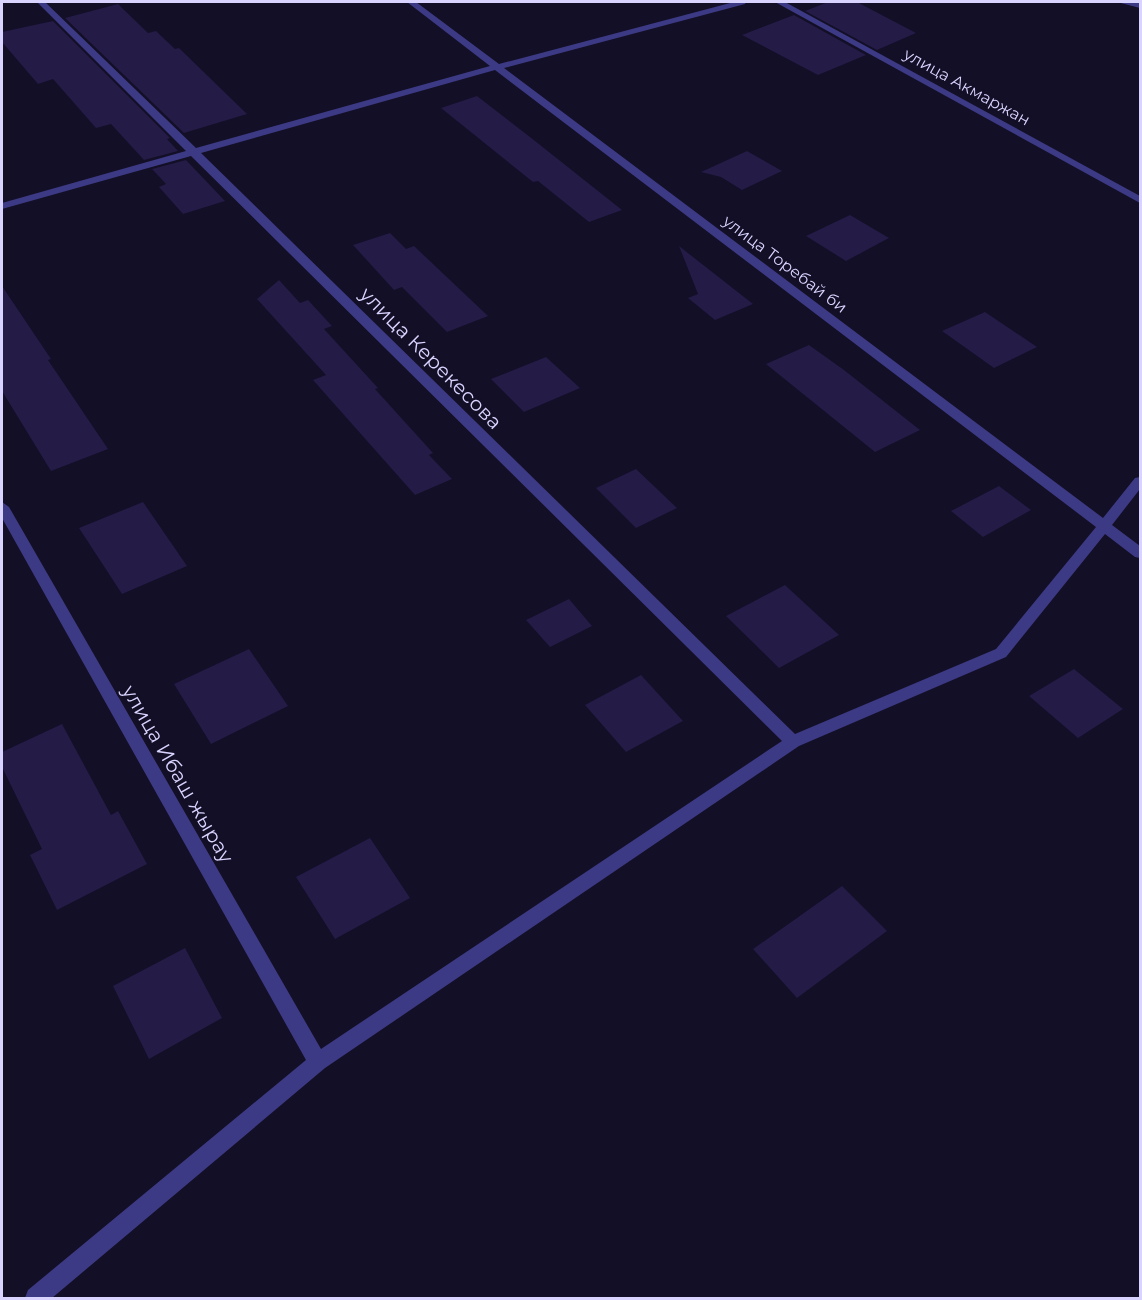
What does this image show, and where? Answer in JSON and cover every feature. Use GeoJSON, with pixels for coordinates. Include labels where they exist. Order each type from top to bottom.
{"type":"FeatureCollection","features":[{"type":"Feature","properties":{"kind":"street","name":"улица Керекесова"},"geometry":{"type":"LineString","coordinates":[[41,2],[793,742]]}},
{"type":"Feature","properties":{"kind":"street","name":"улица Торебай би"},"geometry":{"type":"LineString","coordinates":[[411,2],[1140,553]]}},
{"type":"Feature","properties":{"kind":"street"},"geometry":{"type":"LineString","coordinates":[[2,206],[497,67],[742,2]]}},
{"type":"Feature","properties":{"kind":"street","name":"улица Акмаржан"},"geometry":{"type":"LineString","coordinates":[[779,2],[1140,200]]}},
{"type":"Feature","properties":{"kind":"street"},"geometry":{"type":"LineString","coordinates":[[1121,2],[1140,5]]}},
{"type":"Feature","properties":{"kind":"street"},"geometry":{"type":"LineString","coordinates":[[36,1299],[318,1062],[793,742],[1001,653],[1140,481]]}},
{"type":"Feature","properties":{"kind":"street","name":"улица Ибаш жырау"},"geometry":{"type":"LineString","coordinates":[[2,507],[318,1062]]}},
{"type":"Feature","properties":{"kind":"building"},"geometry":{"type":"Polygon","coordinates":[[[828,2],[857,2],[916,33],[877,50],[805,11],[828,2]]]}},
{"type":"Feature","properties":{"kind":"building"},"geometry":{"type":"Polygon","coordinates":[[[118,4],[148,33],[156,31],[175,49],[179,48],[247,114],[184,133],[65,18],[118,4]]]}},
{"type":"Feature","properties":{"kind":"building"},"geometry":{"type":"Polygon","coordinates":[[[794,15],[866,55],[818,75],[742,35],[794,15]]]}},
{"type":"Feature","properties":{"kind":"building"},"geometry":{"type":"Polygon","coordinates":[[[53,21],[170,138],[167,139],[178,151],[144,160],[111,124],[96,128],[53,79],[38,84],[2,42],[2,32],[53,21]]]}},
{"type":"Feature","properties":{"kind":"building"},"geometry":{"type":"Polygon","coordinates":[[[477,96],[622,210],[589,222],[538,181],[533,182],[441,108],[477,96]]]}},
{"type":"Feature","properties":{"kind":"building"},"geometry":{"type":"Polygon","coordinates":[[[747,151],[782,171],[742,190],[721,177],[701,172],[747,151]]]}},
{"type":"Feature","properties":{"kind":"building"},"geometry":{"type":"Polygon","coordinates":[[[186,160],[225,201],[183,214],[159,187],[166,184],[152,169],[186,160]]]}},
{"type":"Feature","properties":{"kind":"building"},"geometry":{"type":"Polygon","coordinates":[[[850,215],[889,238],[846,261],[806,236],[850,215]]]}},
{"type":"Feature","properties":{"kind":"building"},"geometry":{"type":"Polygon","coordinates":[[[390,233],[406,249],[414,246],[488,316],[447,332],[402,287],[394,290],[353,245],[390,233]]]}},
{"type":"Feature","properties":{"kind":"building"},"geometry":{"type":"Polygon","coordinates":[[[679,246],[753,304],[715,320],[688,298],[698,294],[679,246]]]}},
{"type":"Feature","properties":{"kind":"building"},"geometry":{"type":"Polygon","coordinates":[[[279,280],[300,303],[308,300],[332,326],[324,329],[378,388],[375,389],[433,453],[429,455],[452,479],[415,495],[313,380],[326,375],[257,299],[279,280]]]}},
{"type":"Feature","properties":{"kind":"building"},"geometry":{"type":"Polygon","coordinates":[[[2,286],[108,449],[51,471],[2,391],[2,286]]]}},
{"type":"Feature","properties":{"kind":"building"},"geometry":{"type":"Polygon","coordinates":[[[985,312],[1037,347],[994,368],[942,331],[985,312]]]}},
{"type":"Feature","properties":{"kind":"building"},"geometry":{"type":"Polygon","coordinates":[[[809,345],[920,430],[875,452],[766,364],[809,345]]]}},
{"type":"Feature","properties":{"kind":"building"},"geometry":{"type":"Polygon","coordinates":[[[546,357],[580,388],[524,412],[491,379],[546,357]]]}},
{"type":"Feature","properties":{"kind":"building"},"geometry":{"type":"Polygon","coordinates":[[[636,469],[677,508],[636,528],[596,488],[636,469]]]}},
{"type":"Feature","properties":{"kind":"building"},"geometry":{"type":"Polygon","coordinates":[[[999,486],[1031,510],[983,537],[951,511],[999,486]]]}},
{"type":"Feature","properties":{"kind":"building"},"geometry":{"type":"Polygon","coordinates":[[[143,502],[187,566],[122,594],[79,528],[143,502]]]}},
{"type":"Feature","properties":{"kind":"building"},"geometry":{"type":"Polygon","coordinates":[[[785,585],[839,635],[779,668],[726,616],[785,585]]]}},
{"type":"Feature","properties":{"kind":"building"},"geometry":{"type":"Polygon","coordinates":[[[569,599],[592,626],[550,647],[526,620],[569,599]]]}},
{"type":"Feature","properties":{"kind":"building"},"geometry":{"type":"Polygon","coordinates":[[[249,649],[288,706],[211,744],[174,684],[249,649]]]}},
{"type":"Feature","properties":{"kind":"building"},"geometry":{"type":"Polygon","coordinates":[[[1074,669],[1123,709],[1078,738],[1029,696],[1074,669]]]}},
{"type":"Feature","properties":{"kind":"building"},"geometry":{"type":"Polygon","coordinates":[[[641,675],[683,721],[626,752],[585,705],[641,675]]]}},
{"type":"Feature","properties":{"kind":"building"},"geometry":{"type":"Polygon","coordinates":[[[62,724],[111,815],[118,811],[147,864],[57,910],[30,855],[42,849],[2,767],[2,752],[62,724]]]}},
{"type":"Feature","properties":{"kind":"building"},"geometry":{"type":"Polygon","coordinates":[[[370,838],[410,898],[335,939],[296,877],[370,838]]]}},
{"type":"Feature","properties":{"kind":"building"},"geometry":{"type":"Polygon","coordinates":[[[842,886],[887,931],[797,998],[753,949],[842,886]]]}},
{"type":"Feature","properties":{"kind":"building"},"geometry":{"type":"Polygon","coordinates":[[[185,948],[222,1018],[149,1059],[113,986],[185,948]]]}}]}
